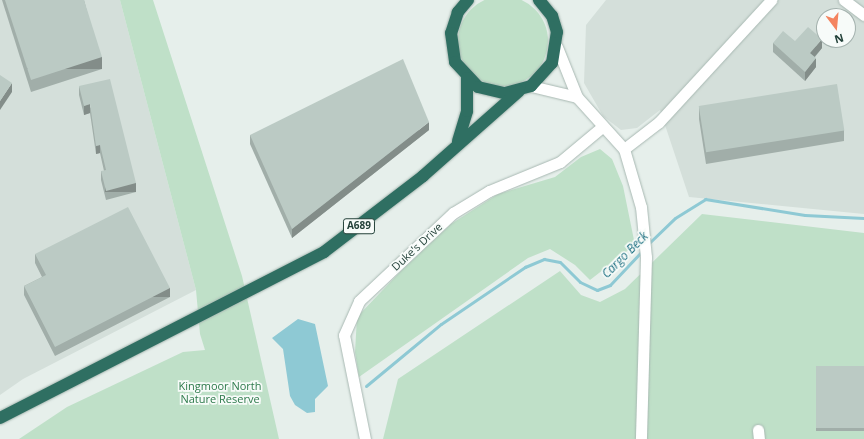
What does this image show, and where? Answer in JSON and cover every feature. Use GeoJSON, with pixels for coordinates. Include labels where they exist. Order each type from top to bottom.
{"type":"FeatureCollection","features":[{"type":"Feature","properties":{"kind":"highway","name":"A689"},"geometry":{"type":"LineString","coordinates":[[459,0],[458,12],[450,46],[455,62],[467,78],[491,92],[519,91]]}},
{"type":"Feature","properties":{"kind":"highway","name":"A689"},"geometry":{"type":"LineString","coordinates":[[458,12],[468,0]]}},
{"type":"Feature","properties":{"kind":"highway"},"geometry":{"type":"LineString","coordinates":[[539,0],[552,16],[557,48]]}},
{"type":"Feature","properties":{"kind":"highway","name":"A689"},"geometry":{"type":"LineString","coordinates":[[0,418],[249,293],[324,252],[423,176],[458,142],[519,91],[531,86],[552,63],[557,48]]}},
{"type":"Feature","properties":{"kind":"highway","name":"A689"},"geometry":{"type":"LineString","coordinates":[[458,142],[467,111],[467,78]]}},
{"type":"Feature","properties":{"kind":"street"},"geometry":{"type":"LineString","coordinates":[[624,149],[659,122],[772,0]]}},
{"type":"Feature","properties":{"kind":"street"},"geometry":{"type":"LineString","coordinates":[[844,0],[864,15]]}},
{"type":"Feature","properties":{"kind":"street"},"geometry":{"type":"LineString","coordinates":[[557,48],[577,97],[602,127],[624,149],[645,234],[646,257],[642,439]]}},
{"type":"Feature","properties":{"kind":"street"},"geometry":{"type":"LineString","coordinates":[[531,86],[577,97]]}},
{"type":"Feature","properties":{"kind":"street","name":"Duke's Drive"},"geometry":{"type":"LineString","coordinates":[[365,439],[344,335],[360,301],[453,213],[489,191],[560,162],[602,127]]}},
{"type":"Feature","properties":{"kind":"shaded area"},"geometry":{"type":"Polygon","coordinates":[[[0,0],[120,0],[196,290],[23,379],[0,395],[0,0]]]}},
{"type":"Feature","properties":{"kind":"shaded area"},"geometry":{"type":"Polygon","coordinates":[[[606,0],[864,0],[864,214],[689,197],[660,110],[637,128],[621,130],[603,116],[584,83],[586,25],[606,0]]]}},
{"type":"Feature","properties":{"kind":"green space"},"geometry":{"type":"Polygon","coordinates":[[[503,-4],[520,0],[535,9],[544,24],[548,41],[544,58],[535,73],[520,82],[503,86],[486,82],[471,73],[462,58],[458,41],[462,24],[471,9],[486,0],[503,-4]]]}},
{"type":"Feature","properties":{"kind":"green space","name":"Kingmoor North Nature Reserve"},"geometry":{"type":"Polygon","coordinates":[[[120,0],[153,0],[242,276],[279,439],[19,439],[67,407],[183,352],[205,350],[200,334],[196,290],[120,0]]]}},
{"type":"Feature","properties":{"kind":"green space"},"geometry":{"type":"Polygon","coordinates":[[[600,149],[612,159],[623,186],[635,245],[590,280],[575,265],[550,249],[528,258],[359,377],[355,352],[357,317],[400,272],[451,224],[498,194],[555,177],[581,157],[600,149]]]}},
{"type":"Feature","properties":{"kind":"green space"},"geometry":{"type":"Polygon","coordinates":[[[702,214],[864,233],[864,439],[383,439],[398,379],[560,271],[581,295],[600,302],[625,289],[702,214]]]}},
{"type":"Feature","properties":{"kind":"water"},"geometry":{"type":"Polygon","coordinates":[[[298,319],[315,324],[328,386],[315,399],[315,412],[307,413],[295,405],[290,396],[283,349],[272,338],[298,319]]]}},
{"type":"Feature","properties":{"kind":"building"},"geometry":{"type":"Polygon","coordinates":[[[5,0],[84,0],[102,57],[31,80],[5,0]]]}},
{"type":"Feature","properties":{"kind":"building"},"geometry":{"type":"Polygon","coordinates":[[[808,27],[816,34],[816,46],[810,53],[816,58],[805,72],[773,43],[783,31],[795,41],[808,27]]]}},
{"type":"Feature","properties":{"kind":"building"},"geometry":{"type":"Polygon","coordinates":[[[403,59],[429,122],[292,229],[250,135],[403,59]]]}},
{"type":"Feature","properties":{"kind":"building"},"geometry":{"type":"Polygon","coordinates":[[[0,75],[12,83],[0,101],[0,75]]]}},
{"type":"Feature","properties":{"kind":"building"},"geometry":{"type":"Polygon","coordinates":[[[110,79],[136,183],[106,191],[101,171],[106,170],[100,145],[96,146],[90,104],[84,106],[79,86],[110,79]]]}},
{"type":"Feature","properties":{"kind":"building"},"geometry":{"type":"Polygon","coordinates":[[[837,84],[844,130],[706,152],[699,106],[837,84]]]}},
{"type":"Feature","properties":{"kind":"building"},"geometry":{"type":"Polygon","coordinates":[[[128,207],[170,288],[55,347],[24,286],[46,275],[35,254],[128,207]]]}},
{"type":"Feature","properties":{"kind":"building"},"geometry":{"type":"Polygon","coordinates":[[[816,366],[864,366],[864,428],[816,428],[816,366]]]}},
{"type":"Feature","properties":{"kind":"waterway","name":"Cargo Beck"},"geometry":{"type":"LineString","coordinates":[[648,244],[675,218],[705,199],[805,215],[864,218]]}},
{"type":"Feature","properties":{"kind":"waterway","name":"Cargo Beck"},"geometry":{"type":"LineString","coordinates":[[366,386],[441,324],[525,267],[544,259],[560,262],[580,282],[597,290],[610,285],[643,250]]}}]}
